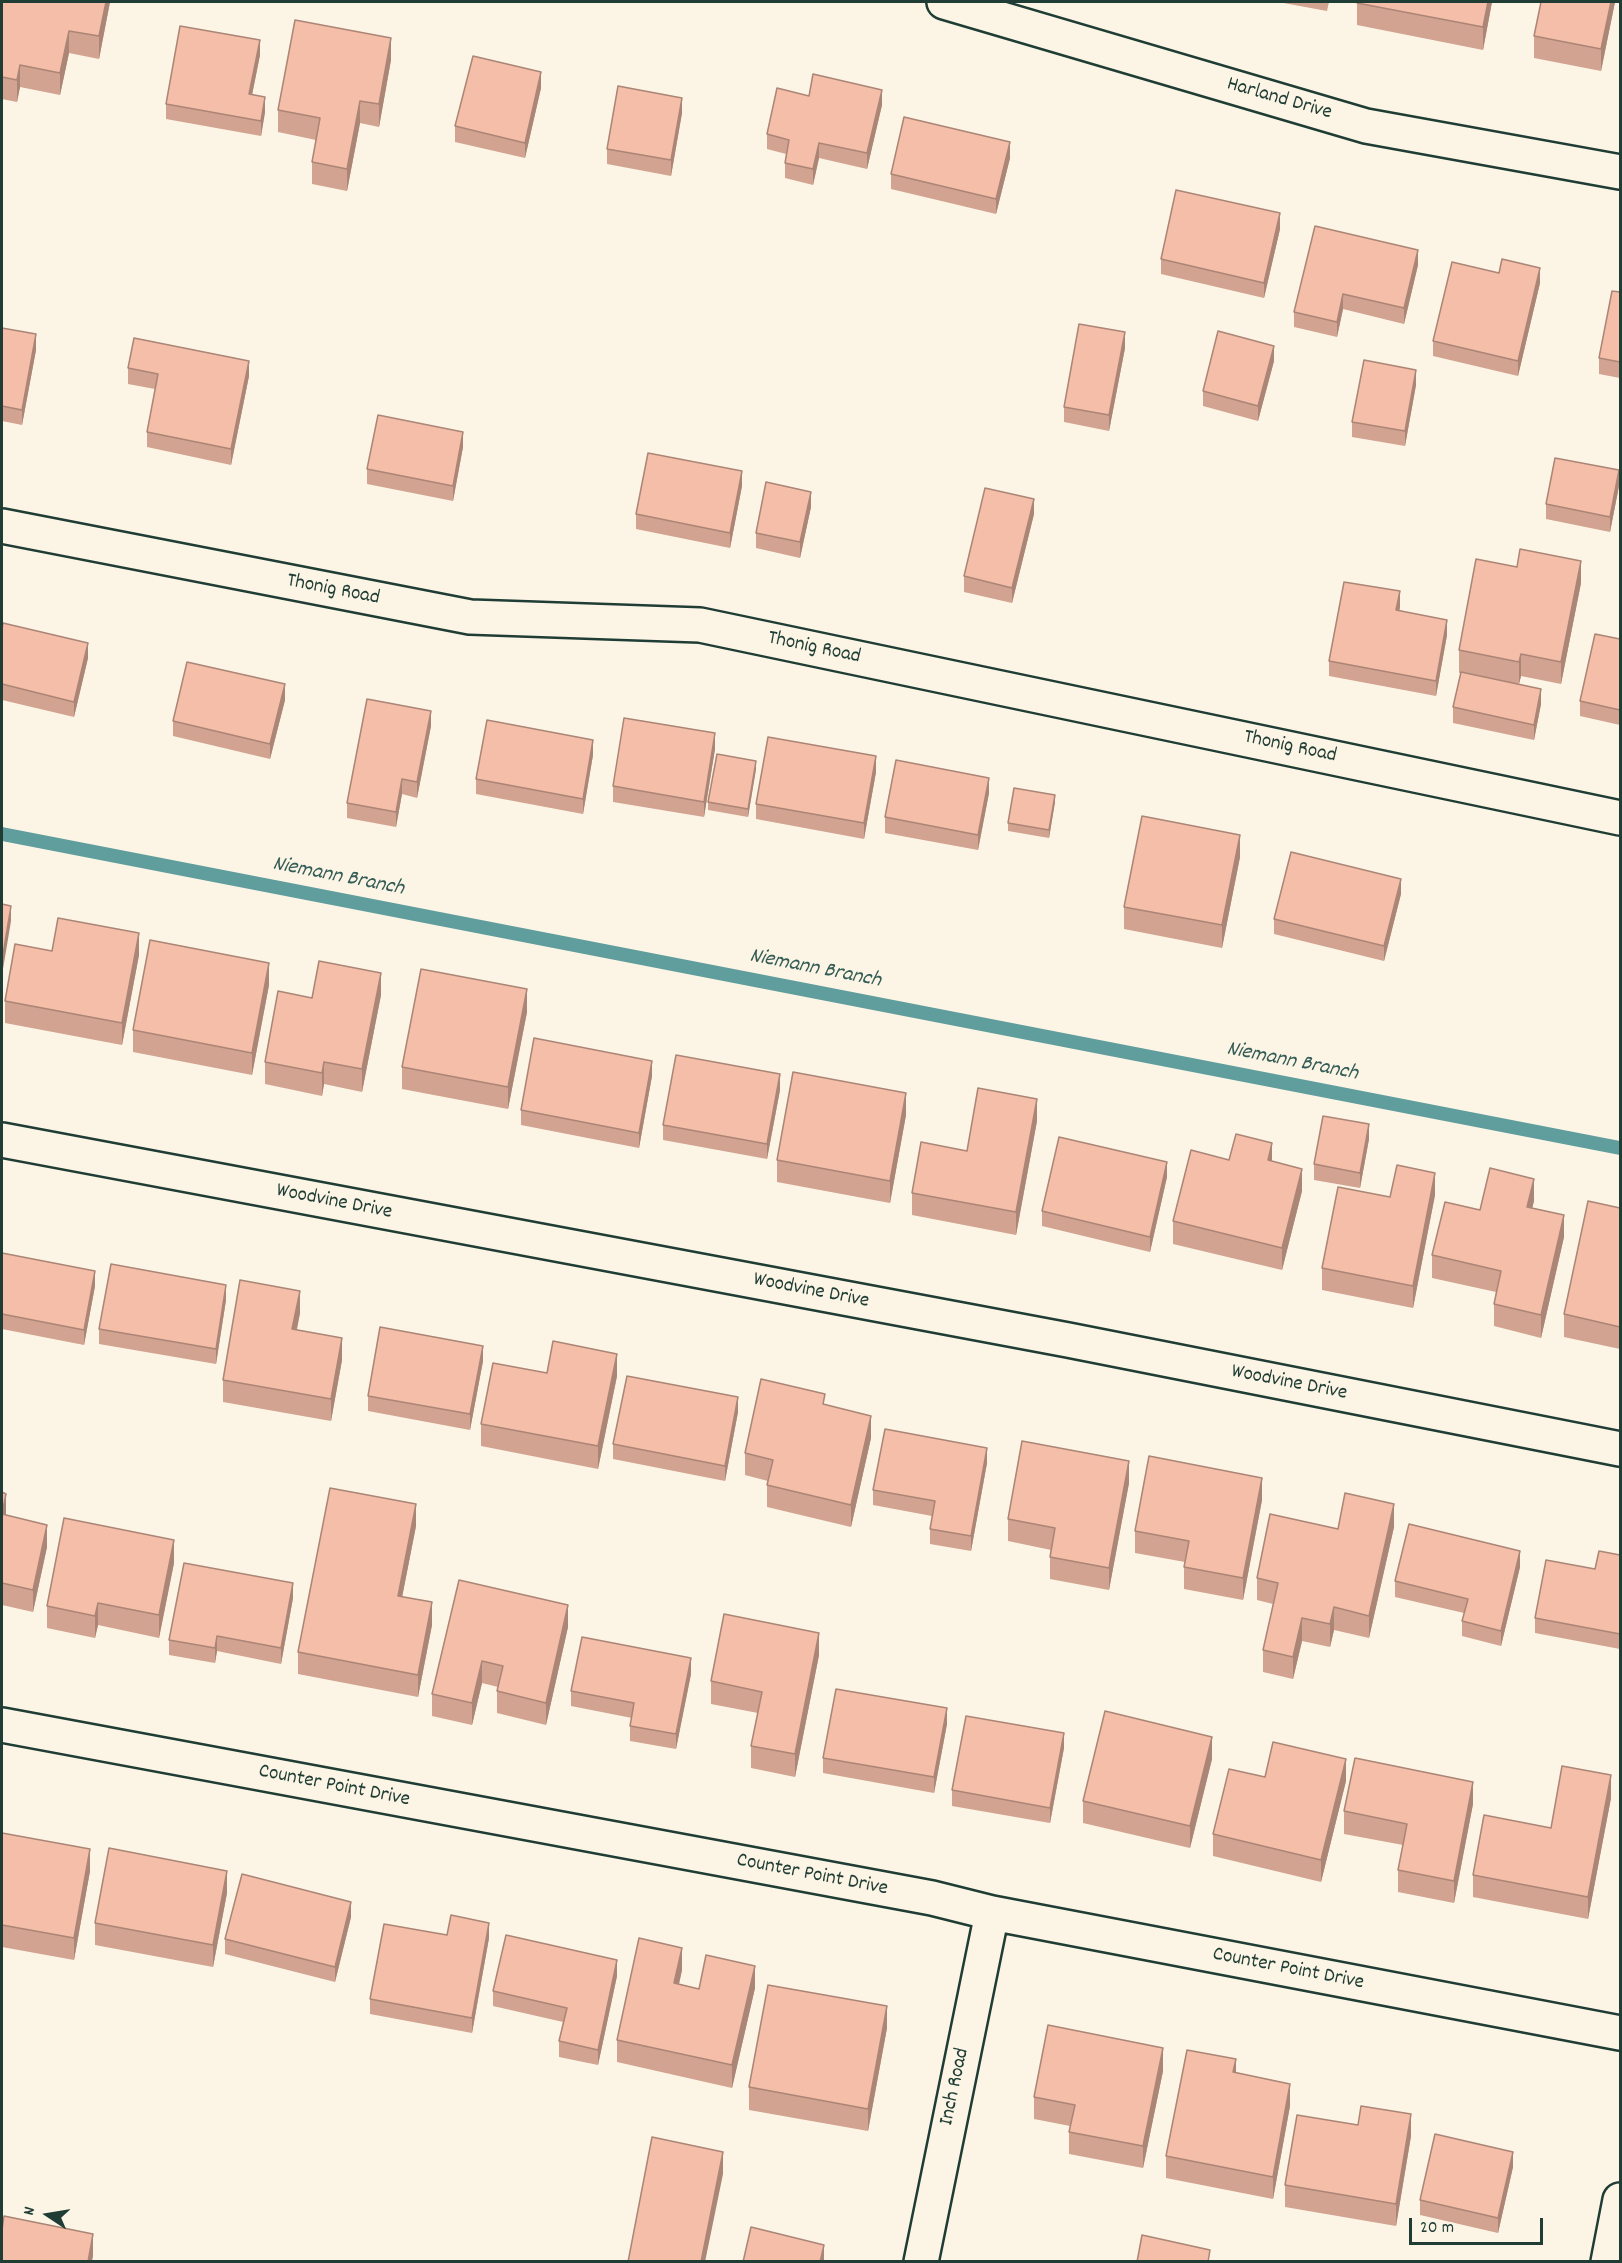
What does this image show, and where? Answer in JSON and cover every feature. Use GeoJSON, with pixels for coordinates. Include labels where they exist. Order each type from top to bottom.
{"type":"FeatureCollection","features":[{"type":"Feature","properties":{"kind":"street","name":"Harland Drive"},"geometry":{"type":"LineString","coordinates":[[944,2],[1366,126],[1620,172]]}},
{"type":"Feature","properties":{"kind":"street","name":"Thonig Road"},"geometry":{"type":"LineString","coordinates":[[2,526],[470,617],[700,625],[1620,818]]}},
{"type":"Feature","properties":{"kind":"street","name":"Woodvine Drive"},"geometry":{"type":"LineString","coordinates":[[2,1140],[1045,1336],[1620,1449]]}},
{"type":"Feature","properties":{"kind":"street","name":"Counter Point Drive"},"geometry":{"type":"LineString","coordinates":[[2,1725],[932,1898],[992,1913],[1620,2033]]}},
{"type":"Feature","properties":{"kind":"street","name":"Inch Road"},"geometry":{"type":"LineString","coordinates":[[921,2262],[992,1913]]}},
{"type":"Feature","properties":{"kind":"street"},"geometry":{"type":"LineString","coordinates":[[1608,2262],[1620,2200]]}},
{"type":"Feature","properties":{"kind":"building"},"geometry":{"type":"Polygon","coordinates":[[[2,2],[106,2],[99,36],[69,31],[60,73],[20,65],[17,80],[2,77],[2,2]]]}},
{"type":"Feature","properties":{"kind":"building"},"geometry":{"type":"Polygon","coordinates":[[[1357,2],[1488,2],[1483,27],[1357,2]]]}},
{"type":"Feature","properties":{"kind":"building"},"geometry":{"type":"Polygon","coordinates":[[[1541,2],[1611,2],[1601,49],[1534,36],[1541,2]]]}},
{"type":"Feature","properties":{"kind":"building"},"geometry":{"type":"Polygon","coordinates":[[[295,20],[391,38],[379,104],[360,101],[347,169],[312,162],[320,118],[278,110],[295,20]]]}},
{"type":"Feature","properties":{"kind":"building"},"geometry":{"type":"Polygon","coordinates":[[[180,26],[260,40],[249,94],[265,97],[261,121],[166,104],[180,26]]]}},
{"type":"Feature","properties":{"kind":"building"},"geometry":{"type":"Polygon","coordinates":[[[473,56],[541,72],[525,143],[455,126],[473,56]]]}},
{"type":"Feature","properties":{"kind":"building"},"geometry":{"type":"Polygon","coordinates":[[[813,74],[882,90],[867,153],[819,143],[813,169],[785,163],[789,140],[767,134],[777,88],[809,96],[813,74]]]}},
{"type":"Feature","properties":{"kind":"building"},"geometry":{"type":"Polygon","coordinates":[[[618,86],[682,98],[671,160],[607,149],[618,86]]]}},
{"type":"Feature","properties":{"kind":"building"},"geometry":{"type":"Polygon","coordinates":[[[904,117],[1010,142],[996,199],[891,174],[904,117]]]}},
{"type":"Feature","properties":{"kind":"building"},"geometry":{"type":"Polygon","coordinates":[[[1176,190],[1280,213],[1264,283],[1161,259],[1176,190]]]}},
{"type":"Feature","properties":{"kind":"building"},"geometry":{"type":"Polygon","coordinates":[[[1315,226],[1418,250],[1404,308],[1343,294],[1337,322],[1294,312],[1315,226]]]}},
{"type":"Feature","properties":{"kind":"building"},"geometry":{"type":"Polygon","coordinates":[[[1502,259],[1540,268],[1518,361],[1433,341],[1452,262],[1499,273],[1502,259]]]}},
{"type":"Feature","properties":{"kind":"building"},"geometry":{"type":"Polygon","coordinates":[[[1612,291],[1620,292],[1620,362],[1599,358],[1612,291]]]}},
{"type":"Feature","properties":{"kind":"building"},"geometry":{"type":"Polygon","coordinates":[[[1079,324],[1125,332],[1109,415],[1064,407],[1079,324]]]}},
{"type":"Feature","properties":{"kind":"building"},"geometry":{"type":"Polygon","coordinates":[[[2,328],[36,334],[22,410],[2,406],[2,328]]]}},
{"type":"Feature","properties":{"kind":"building"},"geometry":{"type":"Polygon","coordinates":[[[1218,331],[1274,346],[1258,406],[1203,391],[1218,331]]]}},
{"type":"Feature","properties":{"kind":"building"},"geometry":{"type":"Polygon","coordinates":[[[134,338],[249,361],[231,449],[147,432],[158,374],[128,368],[134,338]]]}},
{"type":"Feature","properties":{"kind":"building"},"geometry":{"type":"Polygon","coordinates":[[[1364,360],[1416,370],[1405,431],[1352,422],[1364,360]]]}},
{"type":"Feature","properties":{"kind":"building"},"geometry":{"type":"Polygon","coordinates":[[[378,415],[463,432],[453,486],[367,469],[378,415]]]}},
{"type":"Feature","properties":{"kind":"building"},"geometry":{"type":"Polygon","coordinates":[[[648,453],[742,471],[730,533],[636,514],[648,453]]]}},
{"type":"Feature","properties":{"kind":"building"},"geometry":{"type":"Polygon","coordinates":[[[1555,458],[1619,470],[1610,517],[1546,504],[1555,458]]]}},
{"type":"Feature","properties":{"kind":"building"},"geometry":{"type":"Polygon","coordinates":[[[766,482],[811,492],[800,542],[756,533],[766,482]]]}},
{"type":"Feature","properties":{"kind":"building"},"geometry":{"type":"Polygon","coordinates":[[[985,488],[1034,499],[1012,588],[964,576],[985,488]]]}},
{"type":"Feature","properties":{"kind":"building"},"geometry":{"type":"Polygon","coordinates":[[[1520,549],[1581,561],[1561,662],[1521,654],[1519,662],[1459,650],[1476,559],[1517,567],[1520,549]]]}},
{"type":"Feature","properties":{"kind":"building"},"geometry":{"type":"Polygon","coordinates":[[[1344,582],[1400,591],[1396,610],[1447,620],[1436,681],[1329,661],[1344,582]]]}},
{"type":"Feature","properties":{"kind":"building"},"geometry":{"type":"Polygon","coordinates":[[[3,623],[88,643],[74,702],[2,684],[3,623]]]}},
{"type":"Feature","properties":{"kind":"building"},"geometry":{"type":"Polygon","coordinates":[[[1595,634],[1620,639],[1620,710],[1580,701],[1595,634]]]}},
{"type":"Feature","properties":{"kind":"building"},"geometry":{"type":"Polygon","coordinates":[[[187,662],[285,684],[270,744],[173,721],[187,662]]]}},
{"type":"Feature","properties":{"kind":"building"},"geometry":{"type":"Polygon","coordinates":[[[1461,672],[1541,689],[1534,725],[1453,707],[1461,672]]]}},
{"type":"Feature","properties":{"kind":"building"},"geometry":{"type":"Polygon","coordinates":[[[367,699],[431,711],[417,782],[402,779],[396,812],[347,803],[367,699]]]}},
{"type":"Feature","properties":{"kind":"building"},"geometry":{"type":"Polygon","coordinates":[[[624,718],[715,733],[704,802],[613,786],[624,718]]]}},
{"type":"Feature","properties":{"kind":"building"},"geometry":{"type":"Polygon","coordinates":[[[487,720],[593,740],[583,799],[476,779],[487,720]]]}},
{"type":"Feature","properties":{"kind":"building"},"geometry":{"type":"Polygon","coordinates":[[[768,737],[876,756],[864,823],[756,804],[768,737]]]}},
{"type":"Feature","properties":{"kind":"building"},"geometry":{"type":"Polygon","coordinates":[[[717,754],[756,761],[748,809],[708,802],[717,754]]]}},
{"type":"Feature","properties":{"kind":"building"},"geometry":{"type":"Polygon","coordinates":[[[896,760],[989,778],[978,835],[885,817],[896,760]]]}},
{"type":"Feature","properties":{"kind":"building"},"geometry":{"type":"Polygon","coordinates":[[[1014,788],[1055,795],[1049,830],[1008,823],[1014,788]]]}},
{"type":"Feature","properties":{"kind":"building"},"geometry":{"type":"Polygon","coordinates":[[[1142,816],[1240,835],[1222,925],[1124,907],[1142,816]]]}},
{"type":"Feature","properties":{"kind":"building"},"geometry":{"type":"Polygon","coordinates":[[[1291,852],[1401,879],[1384,946],[1274,919],[1291,852]]]}},
{"type":"Feature","properties":{"kind":"building"},"geometry":{"type":"Polygon","coordinates":[[[2,904],[11,906],[2,960],[2,904]]]}},
{"type":"Feature","properties":{"kind":"building"},"geometry":{"type":"Polygon","coordinates":[[[58,918],[139,933],[122,1023],[5,1001],[15,944],[52,951],[58,918]]]}},
{"type":"Feature","properties":{"kind":"building"},"geometry":{"type":"Polygon","coordinates":[[[150,940],[269,963],[252,1053],[133,1030],[150,940]]]}},
{"type":"Feature","properties":{"kind":"building"},"geometry":{"type":"Polygon","coordinates":[[[319,961],[381,973],[362,1069],[324,1062],[322,1073],[265,1062],[278,991],[312,998],[319,961]]]}},
{"type":"Feature","properties":{"kind":"building"},"geometry":{"type":"Polygon","coordinates":[[[421,969],[527,989],[508,1087],[402,1067],[421,969]]]}},
{"type":"Feature","properties":{"kind":"building"},"geometry":{"type":"Polygon","coordinates":[[[534,1038],[652,1061],[639,1133],[521,1110],[534,1038]]]}},
{"type":"Feature","properties":{"kind":"building"},"geometry":{"type":"Polygon","coordinates":[[[676,1055],[780,1074],[767,1144],[663,1125],[676,1055]]]}},
{"type":"Feature","properties":{"kind":"building"},"geometry":{"type":"Polygon","coordinates":[[[793,1072],[906,1093],[890,1181],[777,1160],[793,1072]]]}},
{"type":"Feature","properties":{"kind":"building"},"geometry":{"type":"Polygon","coordinates":[[[978,1088],[1037,1099],[1016,1212],[912,1193],[921,1142],[967,1151],[978,1088]]]}},
{"type":"Feature","properties":{"kind":"building"},"geometry":{"type":"Polygon","coordinates":[[[1323,1116],[1369,1124],[1360,1173],[1314,1164],[1323,1116]]]}},
{"type":"Feature","properties":{"kind":"building"},"geometry":{"type":"Polygon","coordinates":[[[1236,1134],[1272,1143],[1268,1160],[1302,1169],[1282,1248],[1173,1221],[1191,1150],[1229,1160],[1236,1134]]]}},
{"type":"Feature","properties":{"kind":"building"},"geometry":{"type":"Polygon","coordinates":[[[1059,1137],[1167,1162],[1150,1237],[1042,1211],[1059,1137]]]}},
{"type":"Feature","properties":{"kind":"building"},"geometry":{"type":"Polygon","coordinates":[[[1397,1165],[1435,1173],[1413,1286],[1322,1268],[1338,1187],[1390,1197],[1397,1165]]]}},
{"type":"Feature","properties":{"kind":"building"},"geometry":{"type":"Polygon","coordinates":[[[1490,1168],[1534,1179],[1527,1207],[1564,1215],[1541,1315],[1494,1304],[1501,1271],[1432,1255],[1445,1202],[1480,1210],[1490,1168]]]}},
{"type":"Feature","properties":{"kind":"building"},"geometry":{"type":"Polygon","coordinates":[[[1588,1201],[1620,1208],[1620,1327],[1564,1314],[1588,1201]]]}},
{"type":"Feature","properties":{"kind":"building"},"geometry":{"type":"Polygon","coordinates":[[[2,1253],[95,1271],[84,1330],[2,1314],[2,1253]]]}},
{"type":"Feature","properties":{"kind":"building"},"geometry":{"type":"Polygon","coordinates":[[[111,1264],[226,1285],[216,1349],[99,1329],[111,1264]]]}},
{"type":"Feature","properties":{"kind":"building"},"geometry":{"type":"Polygon","coordinates":[[[240,1280],[300,1291],[292,1329],[342,1338],[331,1399],[223,1380],[240,1280]]]}},
{"type":"Feature","properties":{"kind":"building"},"geometry":{"type":"Polygon","coordinates":[[[380,1327],[483,1346],[470,1414],[368,1396],[380,1327]]]}},
{"type":"Feature","properties":{"kind":"building"},"geometry":{"type":"Polygon","coordinates":[[[553,1341],[617,1354],[598,1446],[481,1424],[493,1363],[547,1373],[553,1341]]]}},
{"type":"Feature","properties":{"kind":"building"},"geometry":{"type":"Polygon","coordinates":[[[627,1376],[738,1397],[725,1466],[613,1444],[627,1376]]]}},
{"type":"Feature","properties":{"kind":"building"},"geometry":{"type":"Polygon","coordinates":[[[761,1379],[825,1394],[823,1404],[871,1416],[851,1505],[767,1485],[773,1460],[745,1453],[761,1379]]]}},
{"type":"Feature","properties":{"kind":"building"},"geometry":{"type":"Polygon","coordinates":[[[885,1429],[987,1448],[971,1536],[930,1529],[935,1501],[873,1490],[885,1429]]]}},
{"type":"Feature","properties":{"kind":"building"},"geometry":{"type":"Polygon","coordinates":[[[1022,1441],[1129,1461],[1109,1568],[1050,1557],[1055,1528],[1008,1519],[1022,1441]]]}},
{"type":"Feature","properties":{"kind":"building"},"geometry":{"type":"Polygon","coordinates":[[[1149,1456],[1262,1478],[1243,1578],[1184,1567],[1189,1541],[1135,1531],[1149,1456]]]}},
{"type":"Feature","properties":{"kind":"building"},"geometry":{"type":"Polygon","coordinates":[[[330,1488],[416,1504],[398,1596],[432,1602],[418,1675],[298,1652],[330,1488]]]}},
{"type":"Feature","properties":{"kind":"building"},"geometry":{"type":"Polygon","coordinates":[[[2,1492],[6,1494],[2,1514],[2,1492]]]}},
{"type":"Feature","properties":{"kind":"building"},"geometry":{"type":"Polygon","coordinates":[[[1345,1493],[1394,1504],[1369,1616],[1334,1607],[1330,1624],[1302,1618],[1293,1657],[1263,1650],[1278,1583],[1257,1578],[1270,1514],[1338,1529],[1345,1493]]]}},
{"type":"Feature","properties":{"kind":"building"},"geometry":{"type":"Polygon","coordinates":[[[2,1514],[47,1525],[33,1590],[2,1583],[2,1514]]]}},
{"type":"Feature","properties":{"kind":"building"},"geometry":{"type":"Polygon","coordinates":[[[64,1518],[174,1540],[159,1615],[98,1603],[95,1616],[47,1606],[64,1518]]]}},
{"type":"Feature","properties":{"kind":"building"},"geometry":{"type":"Polygon","coordinates":[[[1409,1524],[1520,1551],[1501,1631],[1462,1621],[1468,1599],[1395,1581],[1409,1524]]]}},
{"type":"Feature","properties":{"kind":"building"},"geometry":{"type":"Polygon","coordinates":[[[1599,1551],[1620,1555],[1620,1634],[1535,1618],[1546,1560],[1595,1569],[1599,1551]]]}},
{"type":"Feature","properties":{"kind":"building"},"geometry":{"type":"Polygon","coordinates":[[[184,1563],[293,1583],[281,1648],[217,1636],[215,1648],[169,1640],[184,1563]]]}},
{"type":"Feature","properties":{"kind":"building"},"geometry":{"type":"Polygon","coordinates":[[[459,1580],[568,1605],[546,1703],[497,1691],[503,1666],[482,1661],[472,1703],[432,1694],[459,1580]]]}},
{"type":"Feature","properties":{"kind":"building"},"geometry":{"type":"Polygon","coordinates":[[[724,1614],[819,1633],[795,1754],[751,1746],[762,1692],[711,1681],[724,1614]]]}},
{"type":"Feature","properties":{"kind":"building"},"geometry":{"type":"Polygon","coordinates":[[[582,1637],[691,1658],[676,1734],[630,1726],[634,1703],[571,1691],[582,1637]]]}},
{"type":"Feature","properties":{"kind":"building"},"geometry":{"type":"Polygon","coordinates":[[[836,1689],[947,1708],[934,1777],[823,1758],[836,1689]]]}},
{"type":"Feature","properties":{"kind":"building"},"geometry":{"type":"Polygon","coordinates":[[[1105,1711],[1212,1737],[1190,1826],[1083,1801],[1105,1711]]]}},
{"type":"Feature","properties":{"kind":"building"},"geometry":{"type":"Polygon","coordinates":[[[966,1716],[1064,1733],[1050,1808],[952,1790],[966,1716]]]}},
{"type":"Feature","properties":{"kind":"building"},"geometry":{"type":"Polygon","coordinates":[[[1273,1742],[1346,1759],[1321,1860],[1213,1834],[1229,1769],[1265,1777],[1273,1742]]]}},
{"type":"Feature","properties":{"kind":"building"},"geometry":{"type":"Polygon","coordinates":[[[1355,1758],[1473,1782],[1454,1881],[1398,1870],[1407,1824],[1344,1811],[1355,1758]]]}},
{"type":"Feature","properties":{"kind":"building"},"geometry":{"type":"Polygon","coordinates":[[[1562,1766],[1611,1775],[1588,1897],[1473,1875],[1484,1815],[1551,1828],[1562,1766]]]}},
{"type":"Feature","properties":{"kind":"building"},"geometry":{"type":"Polygon","coordinates":[[[2,1833],[90,1849],[74,1938],[2,1925],[2,1833]]]}},
{"type":"Feature","properties":{"kind":"building"},"geometry":{"type":"Polygon","coordinates":[[[109,1848],[227,1871],[213,1945],[95,1923],[109,1848]]]}},
{"type":"Feature","properties":{"kind":"building"},"geometry":{"type":"Polygon","coordinates":[[[242,1874],[351,1902],[335,1967],[225,1939],[242,1874]]]}},
{"type":"Feature","properties":{"kind":"building"},"geometry":{"type":"Polygon","coordinates":[[[451,1915],[489,1923],[472,2018],[370,1999],[384,1924],[447,1935],[451,1915]]]}},
{"type":"Feature","properties":{"kind":"building"},"geometry":{"type":"Polygon","coordinates":[[[506,1935],[617,1960],[598,2050],[559,2041],[567,2008],[493,1991],[506,1935]]]}},
{"type":"Feature","properties":{"kind":"building"},"geometry":{"type":"Polygon","coordinates":[[[639,1938],[682,1948],[674,1983],[699,1989],[706,1955],[755,1966],[732,2065],[617,2040],[639,1938]]]}},
{"type":"Feature","properties":{"kind":"building"},"geometry":{"type":"Polygon","coordinates":[[[768,1985],[887,2006],[868,2109],[749,2087],[768,1985]]]}},
{"type":"Feature","properties":{"kind":"building"},"geometry":{"type":"Polygon","coordinates":[[[1048,2025],[1163,2048],[1143,2146],[1069,2132],[1075,2105],[1034,2097],[1048,2025]]]}},
{"type":"Feature","properties":{"kind":"building"},"geometry":{"type":"Polygon","coordinates":[[[1187,2050],[1236,2059],[1233,2072],[1290,2084],[1273,2177],[1166,2156],[1187,2050]]]}},
{"type":"Feature","properties":{"kind":"building"},"geometry":{"type":"Polygon","coordinates":[[[1361,2106],[1411,2114],[1396,2204],[1285,2185],[1297,2115],[1358,2125],[1361,2106]]]}},
{"type":"Feature","properties":{"kind":"building"},"geometry":{"type":"Polygon","coordinates":[[[1435,2134],[1513,2152],[1498,2218],[1420,2200],[1435,2134]]]}},
{"type":"Feature","properties":{"kind":"building"},"geometry":{"type":"Polygon","coordinates":[[[652,2137],[723,2152],[701,2262],[628,2262],[652,2137]]]}},
{"type":"Feature","properties":{"kind":"building"},"geometry":{"type":"Polygon","coordinates":[[[4,2216],[93,2234],[88,2262],[2,2262],[4,2216]]]}},
{"type":"Feature","properties":{"kind":"building"},"geometry":{"type":"Polygon","coordinates":[[[751,2227],[824,2245],[820,2262],[743,2262],[751,2227]]]}},
{"type":"Feature","properties":{"kind":"building"},"geometry":{"type":"Polygon","coordinates":[[[1142,2235],[1210,2250],[1208,2262],[1137,2262],[1142,2235]]]}},
{"type":"Feature","properties":{"kind":"waterway","name":"Niemann Branch"},"geometry":{"type":"LineString","coordinates":[[2,834],[1620,1148]]}}]}
